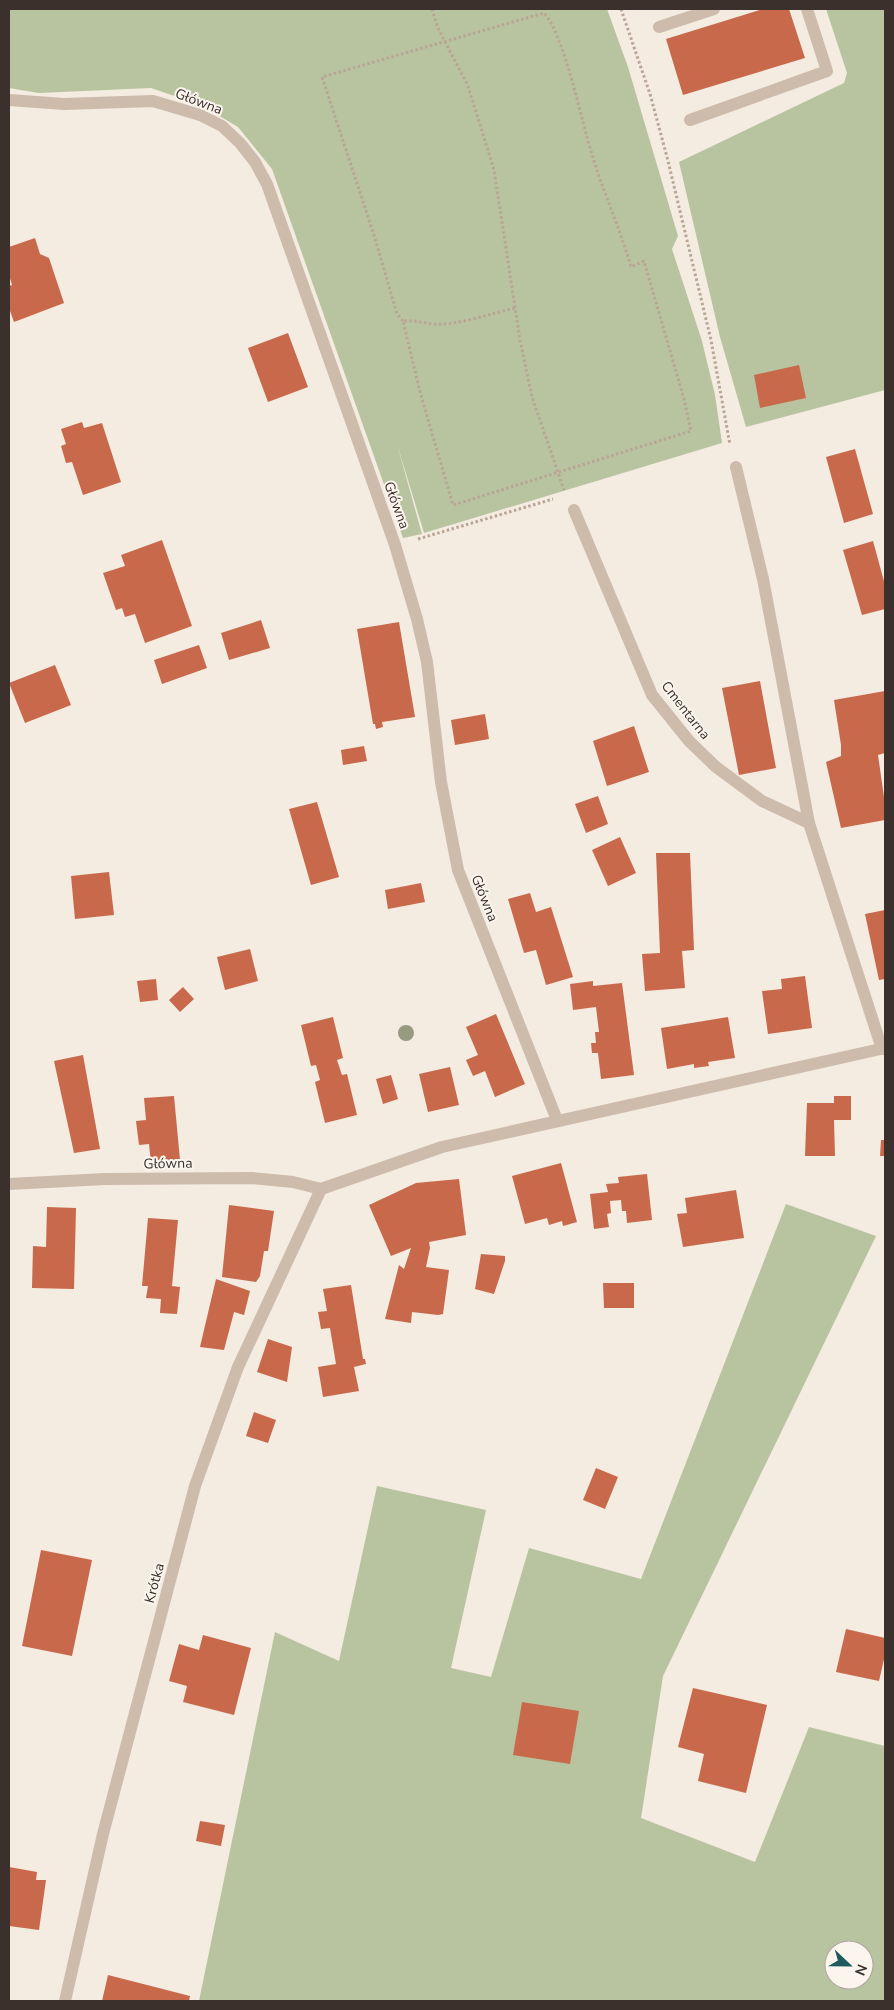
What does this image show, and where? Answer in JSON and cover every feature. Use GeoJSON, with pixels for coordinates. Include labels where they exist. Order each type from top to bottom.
{"type":"FeatureCollection","features":[{"type":"Feature","properties":{"kind":"street"},"geometry":{"type":"LineString","coordinates":[[659,27],[714,9]]}},
{"type":"Feature","properties":{"kind":"street"},"geometry":{"type":"LineString","coordinates":[[690,120],[827,71],[807,9]]}},
{"type":"Feature","properties":{"kind":"street","name":"Główna"},"geometry":{"type":"LineString","coordinates":[[9,100],[64,104],[153,100],[200,115],[222,126],[240,143],[255,162],[266,184],[395,544],[427,662],[441,782],[458,870],[557,1120]]}},
{"type":"Feature","properties":{"kind":"street"},"geometry":{"type":"LineString","coordinates":[[322,1189],[442,1147],[884,1049],[809,823],[763,579],[736,468]]}},
{"type":"Feature","properties":{"kind":"street","name":"Cmentarna"},"geometry":{"type":"LineString","coordinates":[[574,510],[652,695],[688,741],[716,767],[762,802],[809,823]]}},
{"type":"Feature","properties":{"kind":"street","name":"Główna"},"geometry":{"type":"LineString","coordinates":[[9,1184],[105,1179],[252,1178],[293,1182],[322,1189]]}},
{"type":"Feature","properties":{"kind":"street","name":"Krótka"},"geometry":{"type":"LineString","coordinates":[[65,2001],[103,1834],[195,1486],[238,1367],[322,1189]]}},
{"type":"Feature","properties":{"kind":"path"},"geometry":{"type":"LineString","coordinates":[[432,9],[438,28],[468,86],[494,170],[520,340],[532,397],[564,491]]}},
{"type":"Feature","properties":{"kind":"path"},"geometry":{"type":"LineString","coordinates":[[621,9],[650,94],[667,156],[711,340],[736,468]]}},
{"type":"Feature","properties":{"kind":"path"},"geometry":{"type":"LineString","coordinates":[[544,13],[550,19],[563,53],[592,155],[631,266],[644,261],[684,399],[690,431],[453,505],[423,402],[403,321],[397,314],[374,235],[322,77],[544,13]]}},
{"type":"Feature","properties":{"kind":"path"},"geometry":{"type":"LineString","coordinates":[[403,321],[417,320],[434,324],[450,323],[515,308]]}},
{"type":"Feature","properties":{"kind":"path"},"geometry":{"type":"LineString","coordinates":[[395,544],[417,540],[557,498]]}},
{"type":"Feature","properties":{"kind":"green space"},"geometry":{"type":"Polygon","coordinates":[[[9,9],[607,9],[628,67],[678,236],[672,249],[702,341],[715,395],[722,443],[424,533],[397,444],[422,534],[403,538],[272,169],[238,127],[201,105],[151,88],[39,93],[9,88],[9,9]]]}},
{"type":"Feature","properties":{"kind":"green space"},"geometry":{"type":"Polygon","coordinates":[[[826,9],[885,9],[885,390],[746,427],[720,337],[679,162],[844,83],[847,73],[826,9]]]}},
{"type":"Feature","properties":{"kind":"green space"},"geometry":{"type":"Polygon","coordinates":[[[786,1204],[876,1236],[663,1676],[641,1818],[755,1862],[809,1727],[885,1746],[885,2001],[199,2001],[275,1632],[339,1661],[377,1486],[486,1510],[451,1668],[491,1677],[529,1548],[641,1579],[786,1204]]]}},
{"type":"Feature","properties":{"kind":"building"},"geometry":{"type":"Polygon","coordinates":[[[763,9],[789,9],[805,58],[683,95],[666,39],[763,9]]]}},
{"type":"Feature","properties":{"kind":"building"},"geometry":{"type":"Polygon","coordinates":[[[35,238],[40,254],[49,258],[64,303],[14,322],[9,308],[9,286],[12,285],[9,275],[9,247],[35,238]]]}},
{"type":"Feature","properties":{"kind":"building"},"geometry":{"type":"Polygon","coordinates":[[[288,333],[308,387],[268,402],[248,348],[288,333]]]}},
{"type":"Feature","properties":{"kind":"building"},"geometry":{"type":"Polygon","coordinates":[[[799,365],[806,398],[760,408],[754,375],[799,365]]]}},
{"type":"Feature","properties":{"kind":"building"},"geometry":{"type":"Polygon","coordinates":[[[82,422],[84,428],[102,423],[121,482],[83,495],[72,462],[66,463],[61,446],[66,444],[61,429],[82,422]]]}},
{"type":"Feature","properties":{"kind":"building"},"geometry":{"type":"Polygon","coordinates":[[[855,449],[873,514],[844,523],[826,457],[855,449]]]}},
{"type":"Feature","properties":{"kind":"building"},"geometry":{"type":"Polygon","coordinates":[[[162,540],[192,626],[145,643],[135,614],[125,617],[122,608],[116,610],[103,573],[125,566],[121,555],[162,540]]]}},
{"type":"Feature","properties":{"kind":"building"},"geometry":{"type":"Polygon","coordinates":[[[873,541],[885,585],[885,609],[862,615],[843,550],[873,541]]]}},
{"type":"Feature","properties":{"kind":"building"},"geometry":{"type":"Polygon","coordinates":[[[261,620],[270,648],[229,660],[221,633],[261,620]]]}},
{"type":"Feature","properties":{"kind":"building"},"geometry":{"type":"Polygon","coordinates":[[[399,622],[415,717],[382,722],[383,727],[376,729],[375,724],[373,724],[357,629],[399,622]]]}},
{"type":"Feature","properties":{"kind":"building"},"geometry":{"type":"Polygon","coordinates":[[[199,645],[207,668],[162,684],[154,660],[199,645]]]}},
{"type":"Feature","properties":{"kind":"building"},"geometry":{"type":"Polygon","coordinates":[[[55,665],[71,705],[25,723],[9,683],[55,665]]]}},
{"type":"Feature","properties":{"kind":"building"},"geometry":{"type":"Polygon","coordinates":[[[760,681],[776,768],[739,775],[722,688],[760,681]]]}},
{"type":"Feature","properties":{"kind":"building"},"geometry":{"type":"Polygon","coordinates":[[[885,691],[885,753],[878,755],[885,804],[885,820],[841,828],[826,762],[841,756],[834,700],[885,691]]]}},
{"type":"Feature","properties":{"kind":"building"},"geometry":{"type":"Polygon","coordinates":[[[485,714],[489,739],[455,745],[451,720],[485,714]]]}},
{"type":"Feature","properties":{"kind":"building"},"geometry":{"type":"Polygon","coordinates":[[[634,726],[649,772],[607,786],[593,741],[634,726]]]}},
{"type":"Feature","properties":{"kind":"building"},"geometry":{"type":"Polygon","coordinates":[[[364,746],[367,761],[343,765],[341,750],[364,746]]]}},
{"type":"Feature","properties":{"kind":"building"},"geometry":{"type":"Polygon","coordinates":[[[598,796],[608,824],[586,833],[575,804],[598,796]]]}},
{"type":"Feature","properties":{"kind":"building"},"geometry":{"type":"Polygon","coordinates":[[[317,802],[339,877],[311,885],[289,809],[317,802]]]}},
{"type":"Feature","properties":{"kind":"building"},"geometry":{"type":"Polygon","coordinates":[[[620,837],[636,873],[608,886],[592,850],[620,837]]]}},
{"type":"Feature","properties":{"kind":"building"},"geometry":{"type":"Polygon","coordinates":[[[656,853],[690,853],[694,950],[682,951],[685,988],[645,991],[642,954],[660,953],[656,853]]]}},
{"type":"Feature","properties":{"kind":"building"},"geometry":{"type":"Polygon","coordinates":[[[109,872],[114,915],[75,919],[71,876],[109,872]]]}},
{"type":"Feature","properties":{"kind":"building"},"geometry":{"type":"Polygon","coordinates":[[[421,883],[425,902],[388,909],[385,890],[421,883]]]}},
{"type":"Feature","properties":{"kind":"building"},"geometry":{"type":"Polygon","coordinates":[[[530,893],[536,912],[551,907],[573,977],[546,985],[536,950],[524,953],[508,899],[530,893]]]}},
{"type":"Feature","properties":{"kind":"building"},"geometry":{"type":"Polygon","coordinates":[[[885,910],[885,979],[879,980],[865,914],[885,910]]]}},
{"type":"Feature","properties":{"kind":"building"},"geometry":{"type":"Polygon","coordinates":[[[250,949],[258,981],[225,990],[217,957],[250,949]]]}},
{"type":"Feature","properties":{"kind":"building"},"geometry":{"type":"Polygon","coordinates":[[[805,976],[812,1028],[768,1034],[762,991],[782,989],[781,979],[805,976]]]}},
{"type":"Feature","properties":{"kind":"building"},"geometry":{"type":"Polygon","coordinates":[[[156,979],[158,1000],[140,1002],[137,981],[156,979]]]}},
{"type":"Feature","properties":{"kind":"building"},"geometry":{"type":"Polygon","coordinates":[[[593,981],[593,986],[622,983],[634,1075],[601,1079],[598,1053],[592,1053],[591,1043],[596,1043],[595,1032],[599,1032],[596,1007],[573,1010],[570,984],[593,981]]]}},
{"type":"Feature","properties":{"kind":"building"},"geometry":{"type":"Polygon","coordinates":[[[183,987],[194,999],[180,1012],[169,1000],[183,987]]]}},
{"type":"Feature","properties":{"kind":"building"},"geometry":{"type":"Polygon","coordinates":[[[496,1014],[525,1084],[495,1097],[485,1071],[473,1076],[466,1060],[478,1055],[466,1027],[496,1014]]]}},
{"type":"Feature","properties":{"kind":"building"},"geometry":{"type":"Polygon","coordinates":[[[333,1017],[343,1058],[337,1060],[342,1075],[347,1074],[357,1115],[325,1123],[315,1082],[320,1080],[316,1065],[311,1066],[301,1025],[333,1017]]]}},
{"type":"Feature","properties":{"kind":"building"},"geometry":{"type":"Polygon","coordinates":[[[728,1017],[735,1058],[708,1062],[709,1066],[694,1068],[694,1064],[667,1069],[661,1028],[728,1017]]]}},
{"type":"Feature","properties":{"kind":"building"},"geometry":{"type":"Polygon","coordinates":[[[83,1055],[100,1149],[74,1153],[54,1061],[83,1055]]]}},
{"type":"Feature","properties":{"kind":"building"},"geometry":{"type":"Polygon","coordinates":[[[450,1067],[459,1105],[428,1112],[419,1074],[450,1067]]]}},
{"type":"Feature","properties":{"kind":"building"},"geometry":{"type":"Polygon","coordinates":[[[391,1075],[398,1099],[383,1104],[376,1079],[391,1075]]]}},
{"type":"Feature","properties":{"kind":"building"},"geometry":{"type":"Polygon","coordinates":[[[174,1096],[180,1160],[151,1163],[149,1144],[139,1145],[136,1121],[146,1120],[144,1098],[174,1096]]]}},
{"type":"Feature","properties":{"kind":"building"},"geometry":{"type":"Polygon","coordinates":[[[834,1096],[851,1096],[851,1120],[834,1120],[835,1156],[805,1156],[807,1103],[834,1103],[834,1096]]]}},
{"type":"Feature","properties":{"kind":"building"},"geometry":{"type":"Polygon","coordinates":[[[881,1140],[885,1140],[885,1156],[880,1156],[881,1140]]]}},
{"type":"Feature","properties":{"kind":"building"},"geometry":{"type":"Polygon","coordinates":[[[561,1163],[577,1222],[563,1226],[562,1221],[549,1225],[547,1218],[525,1224],[512,1176],[561,1163]]]}},
{"type":"Feature","properties":{"kind":"building"},"geometry":{"type":"Polygon","coordinates":[[[647,1174],[652,1220],[627,1223],[626,1211],[622,1211],[621,1200],[610,1201],[611,1213],[607,1214],[609,1227],[594,1229],[590,1194],[608,1192],[606,1184],[619,1183],[618,1177],[647,1174]]]}},
{"type":"Feature","properties":{"kind":"building"},"geometry":{"type":"Polygon","coordinates":[[[459,1179],[466,1235],[429,1242],[430,1248],[426,1267],[449,1270],[443,1314],[412,1312],[411,1323],[385,1319],[399,1265],[404,1269],[411,1248],[391,1256],[369,1205],[416,1183],[459,1179]]]}},
{"type":"Feature","properties":{"kind":"building"},"geometry":{"type":"Polygon","coordinates":[[[736,1190],[744,1238],[683,1247],[677,1214],[687,1213],[685,1198],[736,1190]]]}},
{"type":"Feature","properties":{"kind":"building"},"geometry":{"type":"Polygon","coordinates":[[[229,1205],[274,1211],[268,1251],[264,1251],[260,1276],[256,1282],[222,1277],[229,1205]]]}},
{"type":"Feature","properties":{"kind":"building"},"geometry":{"type":"Polygon","coordinates":[[[47,1207],[76,1208],[74,1289],[32,1288],[33,1246],[46,1247],[47,1207]]]}},
{"type":"Feature","properties":{"kind":"building"},"geometry":{"type":"Polygon","coordinates":[[[148,1218],[178,1220],[172,1286],[180,1287],[177,1314],[160,1313],[161,1299],[146,1298],[148,1286],[142,1286],[148,1218]]]}},
{"type":"Feature","properties":{"kind":"building"},"geometry":{"type":"Polygon","coordinates":[[[481,1254],[505,1256],[494,1294],[475,1289],[481,1254]]]}},
{"type":"Feature","properties":{"kind":"building"},"geometry":{"type":"Polygon","coordinates":[[[216,1279],[250,1291],[244,1315],[234,1312],[224,1350],[200,1347],[216,1279]]]}},
{"type":"Feature","properties":{"kind":"building"},"geometry":{"type":"Polygon","coordinates":[[[603,1283],[634,1283],[634,1308],[604,1308],[603,1283]]]}},
{"type":"Feature","properties":{"kind":"building"},"geometry":{"type":"Polygon","coordinates":[[[351,1285],[363,1359],[365,1359],[366,1364],[354,1367],[359,1391],[323,1397],[318,1367],[336,1364],[330,1328],[321,1329],[318,1312],[327,1311],[323,1289],[351,1285]]]}},
{"type":"Feature","properties":{"kind":"building"},"geometry":{"type":"Polygon","coordinates":[[[268,1339],[292,1347],[287,1382],[257,1372],[268,1339]]]}},
{"type":"Feature","properties":{"kind":"building"},"geometry":{"type":"Polygon","coordinates":[[[254,1412],[276,1420],[268,1443],[246,1436],[254,1412]]]}},
{"type":"Feature","properties":{"kind":"building"},"geometry":{"type":"Polygon","coordinates":[[[596,1468],[618,1477],[605,1509],[583,1500],[596,1468]]]}},
{"type":"Feature","properties":{"kind":"building"},"geometry":{"type":"Polygon","coordinates":[[[41,1550],[92,1560],[72,1656],[22,1646],[41,1550]]]}},
{"type":"Feature","properties":{"kind":"building"},"geometry":{"type":"Polygon","coordinates":[[[846,1629],[885,1638],[885,1655],[879,1681],[836,1672],[846,1629]]]}},
{"type":"Feature","properties":{"kind":"building"},"geometry":{"type":"Polygon","coordinates":[[[203,1635],[251,1648],[234,1715],[183,1702],[187,1686],[169,1681],[179,1644],[199,1650],[203,1635]]]}},
{"type":"Feature","properties":{"kind":"building"},"geometry":{"type":"Polygon","coordinates":[[[693,1688],[767,1705],[746,1793],[698,1781],[704,1754],[678,1747],[693,1688]]]}},
{"type":"Feature","properties":{"kind":"building"},"geometry":{"type":"Polygon","coordinates":[[[522,1702],[579,1711],[570,1764],[513,1755],[522,1702]]]}},
{"type":"Feature","properties":{"kind":"building"},"geometry":{"type":"Polygon","coordinates":[[[200,1821],[225,1825],[221,1846],[196,1841],[200,1821]]]}},
{"type":"Feature","properties":{"kind":"building"},"geometry":{"type":"Polygon","coordinates":[[[9,1867],[37,1872],[36,1880],[46,1880],[39,1930],[9,1926],[9,1867]]]}},
{"type":"Feature","properties":{"kind":"building"},"geometry":{"type":"Polygon","coordinates":[[[108,1975],[190,1996],[189,2001],[102,2001],[108,1975]]]}}]}
